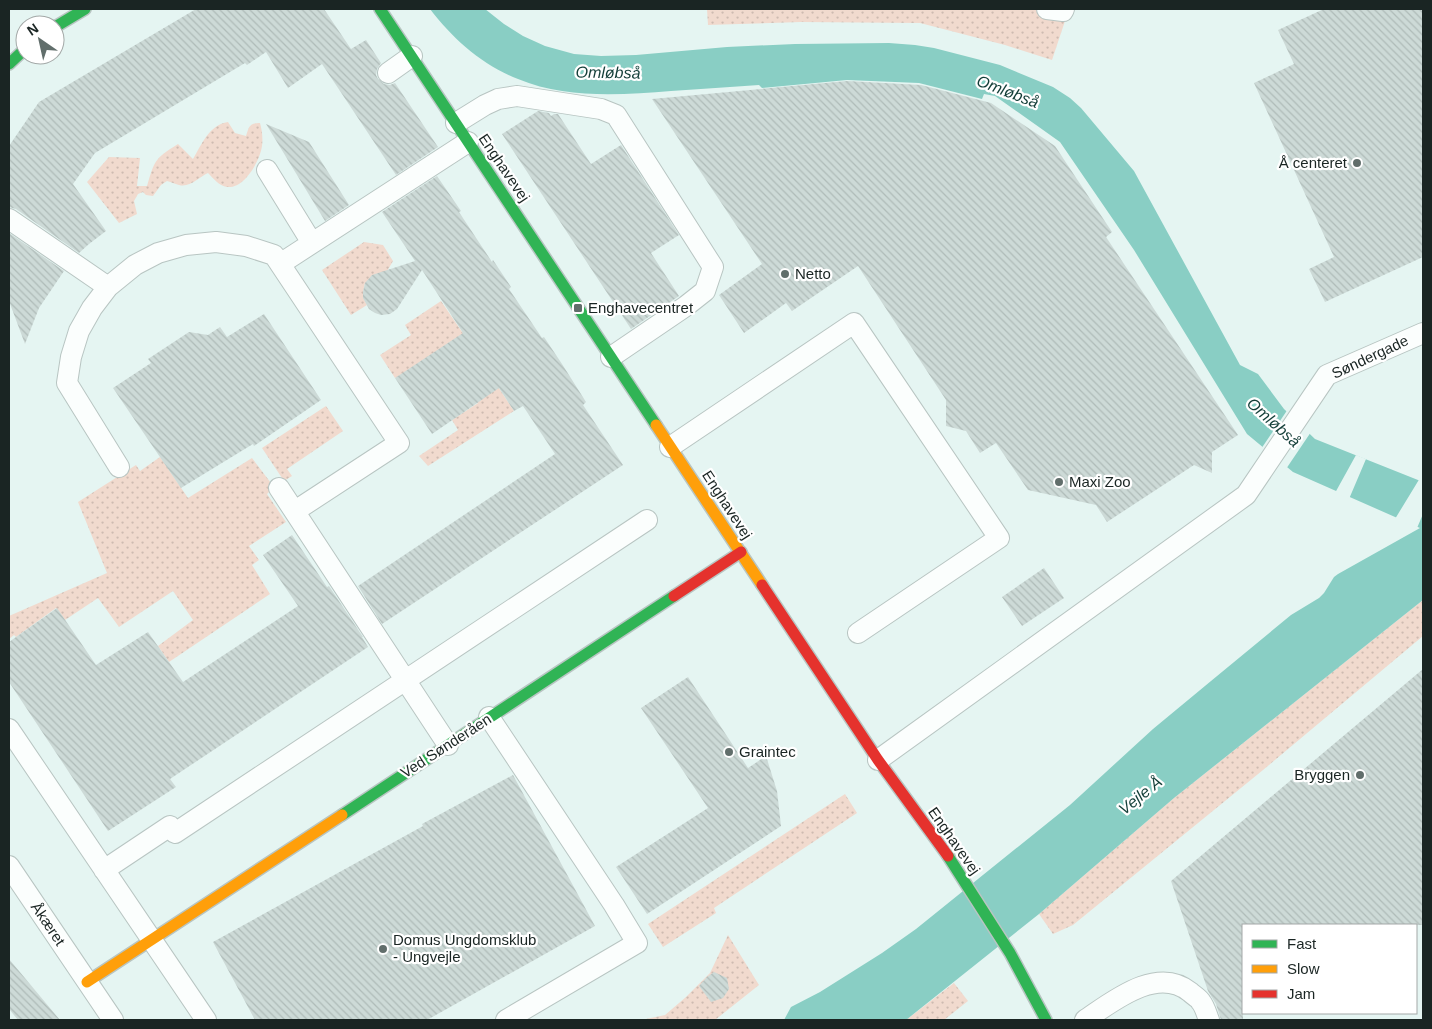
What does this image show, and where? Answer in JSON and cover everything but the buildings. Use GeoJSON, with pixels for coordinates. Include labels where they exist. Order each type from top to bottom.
{"type":"FeatureCollection","features":[{"type":"Feature","properties":{"kind":"main road"},"geometry":{"type":"LineString","coordinates":[[65,21],[85,9]]}},
{"type":"Feature","properties":{"kind":"main road","name":"Enghavevej"},"geometry":{"type":"LineString","coordinates":[[380,9],[878,760],[955,866],[1010,953],[1046,1020]]}},
{"type":"Feature","properties":{"kind":"main road","name":"Ved Sønderåen"},"geometry":{"type":"LineString","coordinates":[[151,939],[741,552]]}},
{"type":"Feature","properties":{"kind":"main road"},"geometry":{"type":"LineString","coordinates":[[87,982],[151,939]]}},
{"type":"Feature","properties":{"kind":"lane"},"geometry":{"type":"LineString","coordinates":[[1047,9],[1063,11],[1064,9]]}},
{"type":"Feature","properties":{"kind":"lane"},"geometry":{"type":"LineString","coordinates":[[388,73],[412,56]]}},
{"type":"Feature","properties":{"kind":"lane"},"geometry":{"type":"LineString","coordinates":[[456,123],[498,99],[517,96],[601,109],[616,114],[713,266],[705,291],[611,357]]}},
{"type":"Feature","properties":{"kind":"lane"},"geometry":{"type":"LineString","coordinates":[[280,264],[468,142]]}},
{"type":"Feature","properties":{"kind":"lane"},"geometry":{"type":"LineString","coordinates":[[267,170],[312,243]]}},
{"type":"Feature","properties":{"kind":"lane"},"geometry":{"type":"LineString","coordinates":[[9,219],[108,287]]}},
{"type":"Feature","properties":{"kind":"lane"},"geometry":{"type":"LineString","coordinates":[[119,467],[67,383],[71,356],[79,331],[92,308],[108,287],[135,265],[158,253],[186,244],[216,242],[246,246],[274,255],[399,443],[294,512]]}},
{"type":"Feature","properties":{"kind":"lane"},"geometry":{"type":"LineString","coordinates":[[670,447],[854,323],[999,538],[858,633]]}},
{"type":"Feature","properties":{"kind":"lane","name":"Søndergade"},"geometry":{"type":"LineString","coordinates":[[878,760],[1246,495],[1328,375],[1423,333]]}},
{"type":"Feature","properties":{"kind":"lane"},"geometry":{"type":"LineString","coordinates":[[279,488],[448,745]]}},
{"type":"Feature","properties":{"kind":"lane"},"geometry":{"type":"LineString","coordinates":[[104,870],[170,826],[175,833],[647,520]]}},
{"type":"Feature","properties":{"kind":"lane"},"geometry":{"type":"LineString","coordinates":[[489,717],[614,905],[637,943],[506,1020]]}},
{"type":"Feature","properties":{"kind":"lane"},"geometry":{"type":"LineString","coordinates":[[9,729],[206,1020]]}},
{"type":"Feature","properties":{"kind":"lane","name":"Åkæret"},"geometry":{"type":"LineString","coordinates":[[9,866],[113,1020]]}},
{"type":"Feature","properties":{"kind":"lane"},"geometry":{"type":"LineString","coordinates":[[1085,1020],[1119,997],[1138,987],[1161,982],[1184,987],[1201,1002],[1209,1020]]}},
{"type":"Feature","properties":{"kind":"shaded area"},"geometry":{"type":"Polygon","coordinates":[[[707,9],[1069,9],[1052,60],[1005,45],[920,23],[801,22],[708,25],[707,9]]]}},
{"type":"Feature","properties":{"kind":"shaded area"},"geometry":{"type":"Polygon","coordinates":[[[228,122],[235,133],[246,136],[250,126],[260,123],[262,134],[261,152],[255,166],[239,184],[227,187],[221,185],[208,173],[194,182],[183,186],[167,181],[161,185],[153,196],[146,195],[143,192],[138,194],[134,201],[137,214],[119,223],[87,182],[109,157],[140,158],[137,186],[147,186],[156,161],[164,153],[178,144],[193,159],[211,131],[221,124],[228,122]]]}},
{"type":"Feature","properties":{"kind":"shaded area"},"geometry":{"type":"Polygon","coordinates":[[[364,242],[383,245],[393,261],[386,273],[365,283],[363,294],[367,305],[351,315],[322,270],[364,242]]]}},
{"type":"Feature","properties":{"kind":"shaded area"},"geometry":{"type":"Polygon","coordinates":[[[441,301],[471,345],[395,378],[380,355],[411,335],[405,325],[441,301]]]}},
{"type":"Feature","properties":{"kind":"shaded area"},"geometry":{"type":"Polygon","coordinates":[[[493,379],[514,411],[428,466],[419,456],[458,430],[452,420],[478,403],[470,392],[493,379]]]}},
{"type":"Feature","properties":{"kind":"shaded area"},"geometry":{"type":"Polygon","coordinates":[[[326,406],[343,431],[287,469],[292,476],[284,481],[262,448],[326,406]]]}},
{"type":"Feature","properties":{"kind":"shaded area"},"geometry":{"type":"Polygon","coordinates":[[[160,457],[188,498],[252,458],[274,487],[267,494],[286,522],[249,546],[259,560],[252,565],[270,594],[169,662],[158,646],[193,620],[173,591],[119,627],[98,598],[65,620],[56,608],[16,637],[14,635],[9,639],[9,616],[107,573],[78,502],[136,465],[140,471],[160,457]]]}},
{"type":"Feature","properties":{"kind":"shaded area"},"geometry":{"type":"Polygon","coordinates":[[[1423,600],[1423,636],[1073,925],[1053,934],[1039,914],[1174,798],[1423,600]]]}},
{"type":"Feature","properties":{"kind":"shaded area"},"geometry":{"type":"Polygon","coordinates":[[[845,794],[857,813],[714,908],[716,913],[663,947],[648,924],[845,794]]]}},
{"type":"Feature","properties":{"kind":"shaded area"},"geometry":{"type":"Polygon","coordinates":[[[728,935],[759,985],[715,1020],[641,1020],[665,1015],[686,997],[710,973],[728,935]]]}},
{"type":"Feature","properties":{"kind":"shaded area"},"geometry":{"type":"Polygon","coordinates":[[[954,983],[968,1001],[944,1020],[906,1020],[954,983]]]}},
{"type":"Feature","properties":{"kind":"water"},"geometry":{"type":"Polygon","coordinates":[[[430,9],[485,9],[523,36],[545,46],[574,54],[601,56],[636,55],[727,47],[889,43],[934,48],[1000,65],[1053,87],[1081,108],[1134,171],[1240,365],[1258,374],[1284,409],[1315,439],[1423,482],[1423,600],[1174,798],[1039,914],[906,1020],[784,1020],[791,1007],[820,992],[916,929],[1070,805],[1153,729],[1291,615],[1319,598],[1334,577],[1420,528],[1293,472],[1247,434],[1134,250],[1060,142],[995,96],[984,94],[982,99],[919,83],[847,80],[762,88],[759,85],[633,94],[574,93],[555,90],[518,79],[480,59],[448,31],[430,9]]]}},
{"type":"Feature","properties":{"kind":"pier"},"geometry":{"type":"Polygon","coordinates":[[[1288,409],[1311,432],[1286,469],[1261,449],[1288,409]]]}},
{"type":"Feature","properties":{"kind":"pier"},"geometry":{"type":"Polygon","coordinates":[[[1356,455],[1366,459],[1349,499],[1335,493],[1356,455]]]}},
{"type":"Feature","properties":{"kind":"pier"},"geometry":{"type":"Polygon","coordinates":[[[1420,478],[1423,479],[1423,514],[1417,528],[1395,519],[1420,478]]]}},
{"type":"Feature","properties":{"kind":"traffic: fast"},"geometry":{"type":"LineString","coordinates":[[65,21],[85,9]]}},
{"type":"Feature","properties":{"kind":"traffic: fast"},"geometry":{"type":"LineString","coordinates":[[380,9],[656,425]]}},
{"type":"Feature","properties":{"kind":"traffic: fast"},"geometry":{"type":"LineString","coordinates":[[9,64],[15,58]]}},
{"type":"Feature","properties":{"kind":"traffic: fast"},"geometry":{"type":"LineString","coordinates":[[342,815],[674,596]]}},
{"type":"Feature","properties":{"kind":"traffic: fast"},"geometry":{"type":"LineString","coordinates":[[948,856],[1010,953],[1046,1020]]}},
{"type":"Feature","properties":{"kind":"traffic: slow"},"geometry":{"type":"LineString","coordinates":[[656,425],[762,585]]}},
{"type":"Feature","properties":{"kind":"traffic: slow"},"geometry":{"type":"LineString","coordinates":[[87,982],[342,815]]}},
{"type":"Feature","properties":{"kind":"traffic: jam"},"geometry":{"type":"LineString","coordinates":[[674,596],[741,552]]}},
{"type":"Feature","properties":{"kind":"traffic: jam"},"geometry":{"type":"LineString","coordinates":[[762,585],[878,760],[948,856]]}},
{"type":"Feature","properties":{"kind":"place","name":"Å centeret"},"geometry":{"type":"Point","coordinates":[1357,163]}},
{"type":"Feature","properties":{"kind":"place","name":"Netto"},"geometry":{"type":"Point","coordinates":[785,274]}},
{"type":"Feature","properties":{"kind":"place","name":"Enghavecentret"},"geometry":{"type":"Point","coordinates":[578,308]}},
{"type":"Feature","properties":{"kind":"place","name":"Maxi Zoo"},"geometry":{"type":"Point","coordinates":[1059,482]}},
{"type":"Feature","properties":{"kind":"place","name":"Graintec"},"geometry":{"type":"Point","coordinates":[729,752]}},
{"type":"Feature","properties":{"kind":"place","name":"Bryggen"},"geometry":{"type":"Point","coordinates":[1360,775]}},
{"type":"Feature","properties":{"kind":"place","name":"Domus Ungdomsklub - Ungvejle"},"geometry":{"type":"Point","coordinates":[383,949]}},
{"type":"Feature","properties":{"kind":"water label","name":"Omløbså"},"geometry":{"type":"Point","coordinates":[608,72]}},
{"type":"Feature","properties":{"kind":"water label","name":"Omløbså"},"geometry":{"type":"Point","coordinates":[1008,91]}},
{"type":"Feature","properties":{"kind":"water label","name":"Omløbså"},"geometry":{"type":"Point","coordinates":[1274,422]}},
{"type":"Feature","properties":{"kind":"water label","name":"Vejle Å"},"geometry":{"type":"Point","coordinates":[1140,795]}}]}
